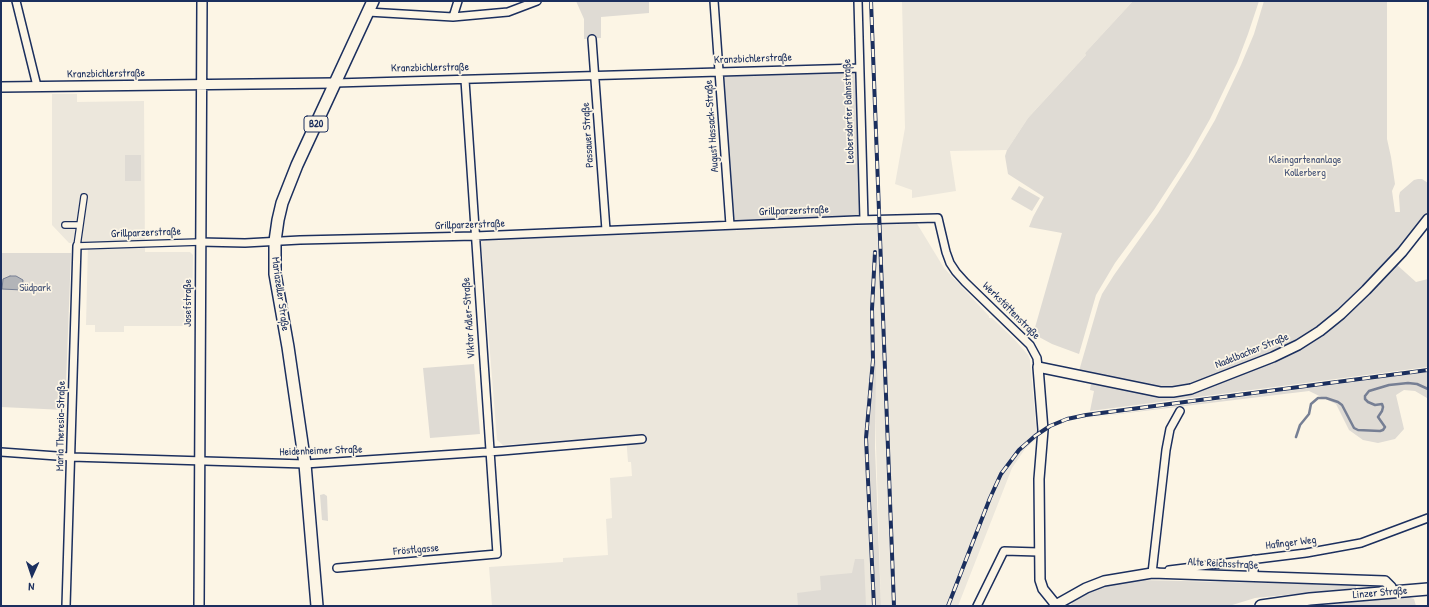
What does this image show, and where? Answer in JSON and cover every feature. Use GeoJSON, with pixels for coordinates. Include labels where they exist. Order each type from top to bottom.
{"type":"FeatureCollection","features":[{"type":"Feature","properties":{"kind":"main road","name":"Mariazeller Straße"},"geometry":{"type":"LineString","coordinates":[[317,606],[305,464],[275,274],[275,241],[282,203],[297,166],[373,1]]}},
{"type":"Feature","properties":{"kind":"main road","name":"Linzer Straße"},"geometry":{"type":"LineString","coordinates":[[1261,606],[1310,599],[1428,589]]}},
{"type":"Feature","properties":{"kind":"street"},"geometry":{"type":"LineString","coordinates":[[16,1],[38,86]]}},
{"type":"Feature","properties":{"kind":"street","name":"Josefstraße"},"geometry":{"type":"LineString","coordinates":[[199,606],[198,462],[202,1]]}},
{"type":"Feature","properties":{"kind":"street"},"geometry":{"type":"LineString","coordinates":[[453,17],[458,1]]}},
{"type":"Feature","properties":{"kind":"street"},"geometry":{"type":"LineString","coordinates":[[368,12],[453,17],[508,12],[537,1]]}},
{"type":"Feature","properties":{"kind":"street","name":"August Hassack-Straße"},"geometry":{"type":"LineString","coordinates":[[714,1],[730,225]]}},
{"type":"Feature","properties":{"kind":"street","name":"Leobersdorfer Bahnstraße"},"geometry":{"type":"LineString","coordinates":[[858,1],[864,220]]}},
{"type":"Feature","properties":{"kind":"street","name":"Passauer Straße"},"geometry":{"type":"LineString","coordinates":[[592,39],[606,230]]}},
{"type":"Feature","properties":{"kind":"street","name":"Kranzbichlerstraße"},"geometry":{"type":"LineString","coordinates":[[1,87],[335,83],[859,68]]}},
{"type":"Feature","properties":{"kind":"street","name":"Viktor Adler-Straße"},"geometry":{"type":"LineString","coordinates":[[465,80],[497,554]]}},
{"type":"Feature","properties":{"kind":"street"},"geometry":{"type":"LineString","coordinates":[[77,246],[84,197]]}},
{"type":"Feature","properties":{"kind":"street","name":"Werkstättenstraße"},"geometry":{"type":"LineString","coordinates":[[864,220],[938,218],[946,252],[956,272],[1030,345],[1037,358],[1043,430],[1038,479],[1040,580],[1043,589],[1055,605]]}},
{"type":"Feature","properties":{"kind":"street","name":"Nadelbacher Straße"},"geometry":{"type":"LineString","coordinates":[[1038,367],[1160,392],[1173,392],[1191,389],[1273,357],[1298,345],[1320,331],[1341,314],[1371,285],[1402,252],[1428,219]]}},
{"type":"Feature","properties":{"kind":"street","name":"Grillparzerstraße"},"geometry":{"type":"LineString","coordinates":[[77,246],[475,236],[864,220]]}},
{"type":"Feature","properties":{"kind":"street"},"geometry":{"type":"LineString","coordinates":[[65,225],[80,225]]}},
{"type":"Feature","properties":{"kind":"street","name":"Maria Theresia-Straße"},"geometry":{"type":"LineString","coordinates":[[66,606],[77,246]]}},
{"type":"Feature","properties":{"kind":"street"},"geometry":{"type":"LineString","coordinates":[[1152,573],[1166,450],[1170,429],[1180,411]]}},
{"type":"Feature","properties":{"kind":"street","name":"Heidenheimer Straße"},"geometry":{"type":"LineString","coordinates":[[1,452],[71,457],[198,462],[305,464],[490,452],[642,439]]}},
{"type":"Feature","properties":{"kind":"street","name":"Hafinger Weg"},"geometry":{"type":"LineString","coordinates":[[1152,573],[1306,553],[1361,543],[1428,518]]}},
{"type":"Feature","properties":{"kind":"street"},"geometry":{"type":"LineString","coordinates":[[977,606],[1004,551],[1039,552]]}},
{"type":"Feature","properties":{"kind":"street","name":"Fröstlgasse"},"geometry":{"type":"LineString","coordinates":[[337,568],[497,554]]}},
{"type":"Feature","properties":{"kind":"street"},"geometry":{"type":"LineString","coordinates":[[1254,559],[1254,577]]}},
{"type":"Feature","properties":{"kind":"street","name":"Alte Reichsstraße"},"geometry":{"type":"LineString","coordinates":[[1055,605],[1086,588],[1104,581],[1152,573],[1384,581],[1391,587],[1392,592]]}},
{"type":"Feature","properties":{"kind":"shaded area"},"geometry":{"type":"Polygon","coordinates":[[[902,1],[1133,1],[1028,118],[1007,150],[950,151],[956,191],[912,198],[912,190],[895,184],[905,128],[902,1]]]}},
{"type":"Feature","properties":{"kind":"shaded area"},"geometry":{"type":"Polygon","coordinates":[[[52,94],[77,94],[77,102],[144,101],[145,252],[190,252],[193,255],[192,326],[124,326],[124,332],[95,332],[95,325],[86,325],[88,243],[69,243],[52,225],[52,94]]]}},
{"type":"Feature","properties":{"kind":"shaded area"},"geometry":{"type":"Polygon","coordinates":[[[871,222],[916,222],[944,268],[989,316],[989,318],[992,318],[1014,339],[1028,355],[1030,360],[1037,438],[1025,449],[1012,468],[958,606],[881,606],[873,297],[871,296],[873,502],[880,606],[492,606],[489,567],[563,562],[563,558],[608,555],[606,519],[612,518],[610,478],[632,476],[631,462],[628,462],[626,436],[503,445],[497,440],[481,240],[871,225],[871,222]]]}},
{"type":"Feature","properties":{"kind":"shaded area"},"geometry":{"type":"Polygon","coordinates":[[[10,276],[16,276],[23,280],[22,290],[2,289],[3,279],[10,276]]]}},
{"type":"Feature","properties":{"kind":"green space"},"geometry":{"type":"Polygon","coordinates":[[[576,1],[649,1],[649,13],[601,17],[601,38],[584,39],[584,19],[576,1]]]}},
{"type":"Feature","properties":{"kind":"green space"},"geometry":{"type":"Polygon","coordinates":[[[1133,1],[1259,1],[1237,63],[1210,119],[1189,156],[1154,210],[1115,263],[1096,295],[1079,354],[1052,344],[1039,337],[1034,331],[1062,233],[1029,227],[1044,197],[1008,174],[1005,156],[1007,150],[1028,118],[1133,1]]]}},
{"type":"Feature","properties":{"kind":"green space","name":"Kleingartenanlage Kollerberg"},"geometry":{"type":"Polygon","coordinates":[[[1264,1],[1387,1],[1387,139],[1395,184],[1392,191],[1395,212],[1400,212],[1400,192],[1414,180],[1422,179],[1428,183],[1428,214],[1408,240],[1364,288],[1328,321],[1296,342],[1272,353],[1190,385],[1173,388],[1144,385],[1079,371],[1102,294],[1158,213],[1215,120],[1254,34],[1264,1]]]}},
{"type":"Feature","properties":{"kind":"green space"},"geometry":{"type":"Polygon","coordinates":[[[859,68],[864,220],[730,225],[720,72],[859,68]]]}},
{"type":"Feature","properties":{"kind":"green space"},"geometry":{"type":"Polygon","coordinates":[[[125,155],[141,155],[141,181],[125,181],[125,155]]]}},
{"type":"Feature","properties":{"kind":"green space"},"geometry":{"type":"Polygon","coordinates":[[[1019,186],[1040,198],[1032,211],[1011,199],[1019,186]]]}},
{"type":"Feature","properties":{"kind":"green space","name":"Südpark"},"geometry":{"type":"Polygon","coordinates":[[[1,253],[71,253],[65,410],[1,407],[1,253]]]}},
{"type":"Feature","properties":{"kind":"green space"},"geometry":{"type":"Polygon","coordinates":[[[1396,264],[1416,282],[1428,279],[1428,367],[1090,411],[1094,391],[1090,390],[1091,383],[1160,395],[1288,354],[1396,264]]]}},
{"type":"Feature","properties":{"kind":"green space"},"geometry":{"type":"Polygon","coordinates":[[[874,360],[876,360],[875,448],[881,606],[876,606],[867,440],[874,360]]]}},
{"type":"Feature","properties":{"kind":"green space"},"geometry":{"type":"Polygon","coordinates":[[[474,364],[480,434],[430,438],[423,368],[474,364]]]}},
{"type":"Feature","properties":{"kind":"green space"},"geometry":{"type":"Polygon","coordinates":[[[1428,372],[1428,402],[1427,398],[1415,391],[1404,390],[1396,395],[1404,429],[1395,439],[1378,443],[1363,440],[1349,430],[1336,404],[1309,391],[1086,418],[1428,372]]]}},
{"type":"Feature","properties":{"kind":"green space"},"geometry":{"type":"Polygon","coordinates":[[[324,494],[327,496],[328,521],[322,520],[320,495],[324,494]]]}},
{"type":"Feature","properties":{"kind":"green space"},"geometry":{"type":"Polygon","coordinates":[[[855,559],[864,559],[866,606],[798,606],[797,593],[821,590],[820,576],[852,573],[855,559]]]}},
{"type":"Feature","properties":{"kind":"green space"},"geometry":{"type":"Polygon","coordinates":[[[1139,580],[1356,585],[1356,588],[1255,598],[1229,606],[1071,606],[1072,601],[1097,589],[1112,584],[1139,580]]]}},
{"type":"Feature","properties":{"kind":"green space"},"geometry":{"type":"Polygon","coordinates":[[[1408,597],[1414,599],[1416,606],[1301,606],[1321,603],[1408,597]]]}},
{"type":"Feature","properties":{"kind":"waterway"},"geometry":{"type":"LineString","coordinates":[[1296,437],[1300,425],[1309,414],[1311,404],[1318,398],[1326,398],[1342,405],[1354,428],[1358,430],[1380,431],[1385,427],[1378,417],[1383,407],[1382,404],[1375,405],[1365,399],[1365,396],[1369,391],[1389,385],[1408,383],[1417,384],[1428,389]]}},
{"type":"Feature","properties":{"kind":"railway"},"geometry":{"type":"LineString","coordinates":[[871,1],[894,606]]}},
{"type":"Feature","properties":{"kind":"railway"},"geometry":{"type":"LineString","coordinates":[[874,606],[866,438],[873,360],[872,309],[875,252]]}},
{"type":"Feature","properties":{"kind":"railway"},"geometry":{"type":"LineString","coordinates":[[948,606],[990,498],[1001,474],[1019,450],[1035,436],[1050,426],[1067,419],[1086,415],[1428,370]]}}]}
